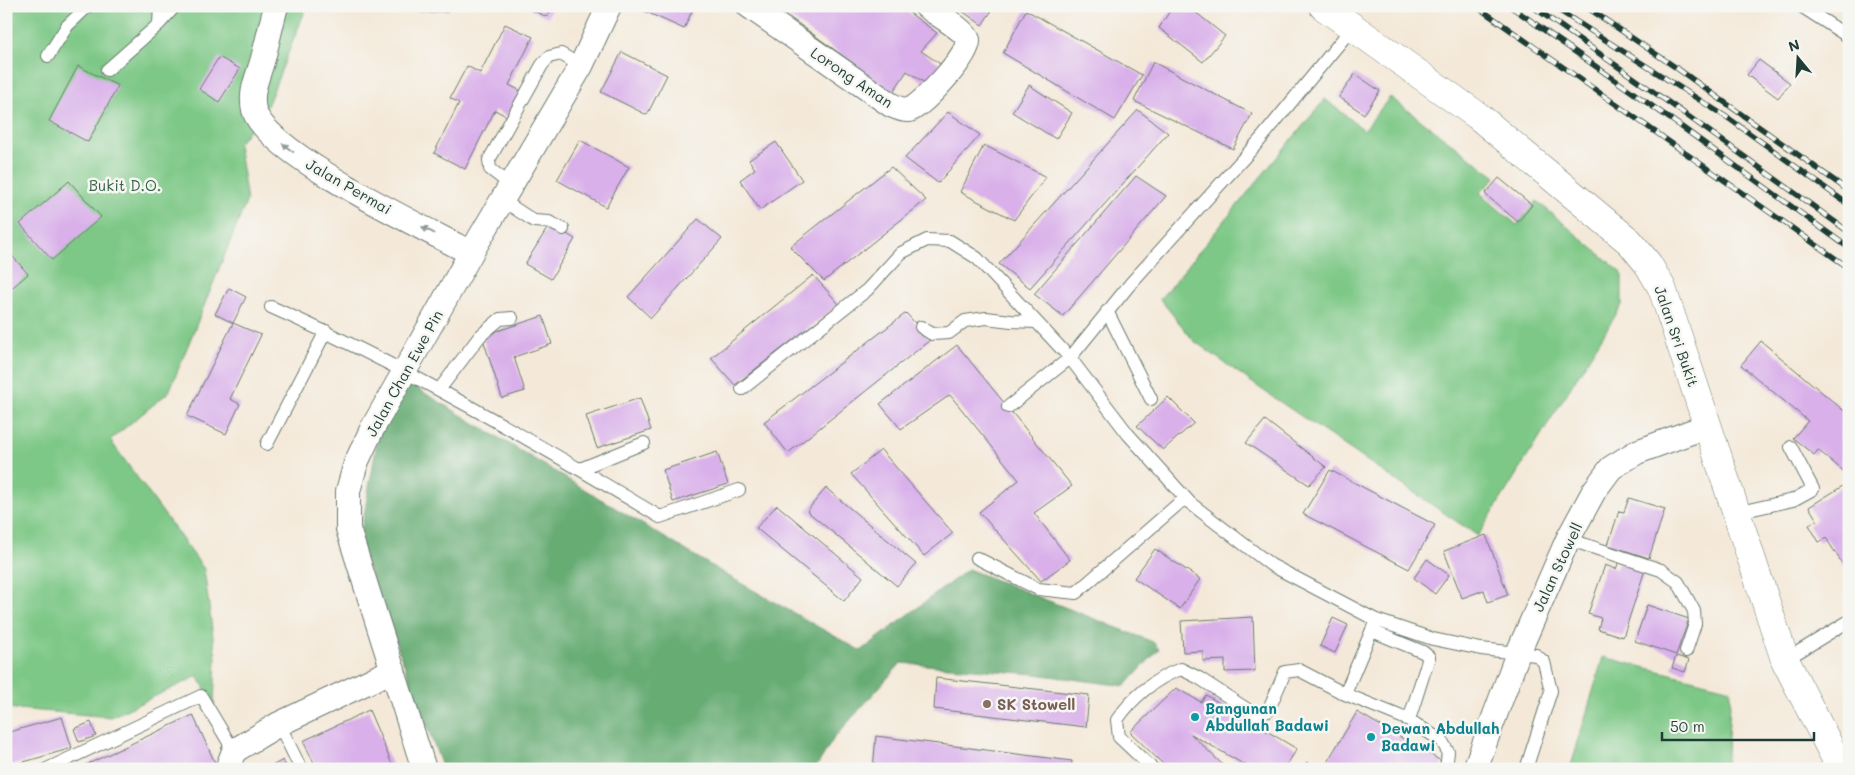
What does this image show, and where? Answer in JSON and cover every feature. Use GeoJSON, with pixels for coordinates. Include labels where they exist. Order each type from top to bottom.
{"type":"FeatureCollection","features":[{"type":"Feature","properties":{"kind":"street","name":"Jalan Permai"},"geometry":{"type":"LineString","coordinates":[[276,6],[254,84],[254,105],[259,120],[272,136],[319,171],[471,253]]}},
{"type":"Feature","properties":{"kind":"street","name":"Jalan Chan Ewe Pin"},"geometry":{"type":"LineString","coordinates":[[424,769],[348,529],[348,491],[356,463],[372,429],[471,253],[581,66],[609,6]]}},
{"type":"Feature","properties":{"kind":"street","name":"Lorong Aman"},"geometry":{"type":"LineString","coordinates":[[750,6],[891,105],[904,110],[910,110],[926,98],[960,59],[968,44],[964,33],[926,6]]}},
{"type":"Feature","properties":{"kind":"street","name":"Jalan Sri Bukit"},"geometry":{"type":"LineString","coordinates":[[1323,6],[1478,116],[1630,242],[1648,264],[1662,288],[1785,660],[1839,768]]}},
{"type":"Feature","properties":{"kind":"street","name":"Jalan Stowell"},"geometry":{"type":"LineString","coordinates":[[1475,769],[1518,653],[1568,539],[1594,490],[1611,468],[1637,452],[1707,426]]}},
{"type":"Feature","properties":{"kind":"street"},"geometry":{"type":"LineString","coordinates":[[230,760],[279,724],[393,670]]}},
{"type":"Feature","properties":{"kind":"lane"},"geometry":{"type":"LineString","coordinates":[[48,56],[68,26],[88,6]]}},
{"type":"Feature","properties":{"kind":"lane"},"geometry":{"type":"LineString","coordinates":[[160,6],[160,24]]}},
{"type":"Feature","properties":{"kind":"lane"},"geometry":{"type":"LineString","coordinates":[[107,70],[160,24],[175,6]]}},
{"type":"Feature","properties":{"kind":"lane"},"geometry":{"type":"LineString","coordinates":[[1801,6],[1849,37]]}},
{"type":"Feature","properties":{"kind":"lane"},"geometry":{"type":"LineString","coordinates":[[1008,406],[1070,358],[1131,283],[1260,140],[1352,28]]}},
{"type":"Feature","properties":{"kind":"lane"},"geometry":{"type":"LineString","coordinates":[[563,229],[549,222],[534,221],[507,193],[490,169],[489,160],[542,66],[549,57],[560,54],[581,66]]}},
{"type":"Feature","properties":{"kind":"lane"},"geometry":{"type":"LineString","coordinates":[[742,389],[867,290],[901,253],[927,240],[950,242],[977,258],[1070,358],[1128,434],[1185,498],[1271,565],[1430,657],[1408,720]]}},
{"type":"Feature","properties":{"kind":"lane"},"geometry":{"type":"LineString","coordinates":[[271,307],[404,371],[580,469],[660,517],[739,490]]}},
{"type":"Feature","properties":{"kind":"lane"},"geometry":{"type":"LineString","coordinates":[[1107,311],[1151,399]]}},
{"type":"Feature","properties":{"kind":"lane"},"geometry":{"type":"LineString","coordinates":[[439,390],[480,336],[500,319],[512,318]]}},
{"type":"Feature","properties":{"kind":"lane"},"geometry":{"type":"LineString","coordinates":[[921,327],[932,334],[949,333],[966,321],[986,318],[1036,322]]}},
{"type":"Feature","properties":{"kind":"lane"},"geometry":{"type":"LineString","coordinates":[[267,444],[326,332]]}},
{"type":"Feature","properties":{"kind":"lane"},"geometry":{"type":"LineString","coordinates":[[580,469],[644,443]]}},
{"type":"Feature","properties":{"kind":"lane"},"geometry":{"type":"LineString","coordinates":[[1735,513],[1793,500],[1813,489],[1791,447]]}},
{"type":"Feature","properties":{"kind":"lane"},"geometry":{"type":"LineString","coordinates":[[977,558],[1038,588],[1076,592],[1185,498]]}},
{"type":"Feature","properties":{"kind":"lane"},"geometry":{"type":"LineString","coordinates":[[1568,539],[1661,570],[1678,582],[1694,611],[1695,624],[1686,651]]}},
{"type":"Feature","properties":{"kind":"lane"},"geometry":{"type":"LineString","coordinates":[[1785,660],[1849,621]]}},
{"type":"Feature","properties":{"kind":"lane"},"geometry":{"type":"LineString","coordinates":[[1374,626],[1481,649],[1536,655],[1544,662],[1551,690],[1526,769]]}},
{"type":"Feature","properties":{"kind":"lane"},"geometry":{"type":"LineString","coordinates":[[1345,694],[1374,626]]}},
{"type":"Feature","properties":{"kind":"lane"},"geometry":{"type":"LineString","coordinates":[[1152,769],[1119,737],[1117,720],[1128,704],[1166,674],[1181,669],[1200,678],[1256,715],[1268,711],[1285,672],[1299,670],[1345,694],[1408,720],[1442,741],[1448,752],[1446,769]]}},
{"type":"Feature","properties":{"kind":"lane"},"geometry":{"type":"LineString","coordinates":[[47,769],[202,696],[230,760]]}},
{"type":"Feature","properties":{"kind":"lane"},"geometry":{"type":"LineString","coordinates":[[279,724],[301,769]]}},
{"type":"Feature","properties":{"kind":"green space","name":"Bukit D.O."},"geometry":{"type":"Polygon","coordinates":[[[6,6],[307,6],[267,106],[238,144],[247,200],[169,392],[110,440],[204,569],[216,659],[214,705],[198,676],[111,717],[6,708],[6,6]]]}},
{"type":"Feature","properties":{"kind":"green space"},"geometry":{"type":"Polygon","coordinates":[[[359,6],[450,6],[449,9],[386,12],[359,6]]]}},
{"type":"Feature","properties":{"kind":"green space"},"geometry":{"type":"Polygon","coordinates":[[[1390,97],[1496,177],[1480,193],[1517,225],[1537,201],[1622,273],[1622,305],[1478,536],[1264,391],[1194,341],[1160,299],[1325,99],[1364,130],[1390,97]]]}},
{"type":"Feature","properties":{"kind":"green space"},"geometry":{"type":"Polygon","coordinates":[[[408,383],[730,577],[861,651],[968,569],[1153,642],[1159,649],[1125,686],[1034,674],[901,663],[834,738],[815,769],[443,769],[359,543],[378,437],[408,383]]]}},
{"type":"Feature","properties":{"kind":"green space"},"geometry":{"type":"Polygon","coordinates":[[[1603,657],[1731,689],[1726,769],[1570,769],[1603,657]]]}},
{"type":"Feature","properties":{"kind":"building"},"geometry":{"type":"Polygon","coordinates":[[[533,6],[552,6],[548,17],[531,10],[533,6]]]}},
{"type":"Feature","properties":{"kind":"building"},"geometry":{"type":"Polygon","coordinates":[[[644,6],[694,6],[684,29],[642,10],[644,6]]]}},
{"type":"Feature","properties":{"kind":"building"},"geometry":{"type":"Polygon","coordinates":[[[774,6],[900,6],[937,33],[921,51],[948,69],[934,89],[907,71],[893,92],[774,6]]]}},
{"type":"Feature","properties":{"kind":"building"},"geometry":{"type":"Polygon","coordinates":[[[955,6],[995,6],[982,25],[955,6]]]}},
{"type":"Feature","properties":{"kind":"building"},"geometry":{"type":"Polygon","coordinates":[[[1173,6],[1188,6],[1225,36],[1203,62],[1159,28],[1173,6]]]}},
{"type":"Feature","properties":{"kind":"building"},"geometry":{"type":"Polygon","coordinates":[[[1026,10],[1142,75],[1115,120],[1003,53],[1026,10]]]}},
{"type":"Feature","properties":{"kind":"building"},"geometry":{"type":"Polygon","coordinates":[[[505,24],[533,37],[509,85],[521,91],[508,117],[495,110],[465,169],[434,153],[459,103],[450,98],[467,66],[480,73],[505,24]]]}},
{"type":"Feature","properties":{"kind":"building"},"geometry":{"type":"Polygon","coordinates":[[[622,52],[667,75],[647,115],[601,92],[622,52]]]}},
{"type":"Feature","properties":{"kind":"building"},"geometry":{"type":"Polygon","coordinates":[[[219,57],[240,69],[219,102],[199,89],[219,57]]]}},
{"type":"Feature","properties":{"kind":"building"},"geometry":{"type":"Polygon","coordinates":[[[1759,60],[1790,83],[1778,98],[1747,75],[1759,60]]]}},
{"type":"Feature","properties":{"kind":"building"},"geometry":{"type":"Polygon","coordinates":[[[1153,62],[1252,114],[1233,149],[1134,101],[1153,62]]]}},
{"type":"Feature","properties":{"kind":"building"},"geometry":{"type":"Polygon","coordinates":[[[78,66],[118,86],[88,142],[49,121],[78,66]]]}},
{"type":"Feature","properties":{"kind":"building"},"geometry":{"type":"Polygon","coordinates":[[[1355,74],[1380,91],[1364,114],[1339,97],[1355,74]]]}},
{"type":"Feature","properties":{"kind":"building"},"geometry":{"type":"Polygon","coordinates":[[[1029,85],[1072,113],[1056,139],[1012,112],[1029,85]]]}},
{"type":"Feature","properties":{"kind":"building"},"geometry":{"type":"Polygon","coordinates":[[[1138,110],[1168,133],[1030,288],[999,264],[1138,110]]]}},
{"type":"Feature","properties":{"kind":"building"},"geometry":{"type":"Polygon","coordinates":[[[948,112],[980,135],[938,183],[905,158],[948,112]]]}},
{"type":"Feature","properties":{"kind":"building"},"geometry":{"type":"Polygon","coordinates":[[[580,140],[629,167],[606,207],[557,180],[580,140]]]}},
{"type":"Feature","properties":{"kind":"building"},"geometry":{"type":"Polygon","coordinates":[[[776,142],[802,180],[760,210],[740,180],[755,169],[749,160],[776,142]]]}},
{"type":"Feature","properties":{"kind":"building"},"geometry":{"type":"Polygon","coordinates":[[[984,145],[1046,177],[1014,220],[960,192],[984,145]]]}},
{"type":"Feature","properties":{"kind":"building"},"geometry":{"type":"Polygon","coordinates":[[[891,167],[926,200],[824,281],[790,247],[891,167]]]}},
{"type":"Feature","properties":{"kind":"building"},"geometry":{"type":"Polygon","coordinates":[[[1136,176],[1166,196],[1063,316],[1034,294],[1136,176]]]}},
{"type":"Feature","properties":{"kind":"building"},"geometry":{"type":"Polygon","coordinates":[[[1499,178],[1532,205],[1518,222],[1485,194],[1499,178]]]}},
{"type":"Feature","properties":{"kind":"building"},"geometry":{"type":"Polygon","coordinates":[[[69,181],[101,217],[52,260],[20,224],[69,181]]]}},
{"type":"Feature","properties":{"kind":"building"},"geometry":{"type":"Polygon","coordinates":[[[698,219],[722,239],[651,318],[628,297],[698,219]]]}},
{"type":"Feature","properties":{"kind":"building"},"geometry":{"type":"Polygon","coordinates":[[[550,224],[575,239],[551,279],[525,264],[550,224]]]}},
{"type":"Feature","properties":{"kind":"building"},"geometry":{"type":"Polygon","coordinates":[[[8,251],[28,274],[6,293],[6,253],[8,251]]]}},
{"type":"Feature","properties":{"kind":"building"},"geometry":{"type":"Polygon","coordinates":[[[813,275],[839,304],[735,385],[711,358],[813,275]]]}},
{"type":"Feature","properties":{"kind":"building"},"geometry":{"type":"Polygon","coordinates":[[[229,288],[246,297],[233,323],[215,314],[229,288]]]}},
{"type":"Feature","properties":{"kind":"building"},"geometry":{"type":"Polygon","coordinates":[[[906,313],[930,340],[788,453],[764,422],[906,313]]]}},
{"type":"Feature","properties":{"kind":"building"},"geometry":{"type":"Polygon","coordinates":[[[543,316],[552,344],[514,357],[525,391],[502,398],[482,336],[543,316]]]}},
{"type":"Feature","properties":{"kind":"building"},"geometry":{"type":"Polygon","coordinates":[[[233,323],[261,335],[230,399],[240,404],[226,434],[187,416],[233,323]]]}},
{"type":"Feature","properties":{"kind":"building"},"geometry":{"type":"Polygon","coordinates":[[[1761,341],[1849,415],[1849,472],[1847,474],[1818,450],[1814,455],[1793,438],[1808,421],[1741,365],[1761,341]]]}},
{"type":"Feature","properties":{"kind":"building"},"geometry":{"type":"Polygon","coordinates":[[[957,345],[1072,486],[1034,513],[1070,560],[1041,581],[979,512],[1019,480],[950,395],[901,429],[880,404],[957,345]]]}},
{"type":"Feature","properties":{"kind":"building"},"geometry":{"type":"Polygon","coordinates":[[[1168,397],[1194,423],[1163,450],[1137,426],[1168,397]]]}},
{"type":"Feature","properties":{"kind":"building"},"geometry":{"type":"Polygon","coordinates":[[[640,398],[651,430],[597,448],[586,416],[640,398]]]}},
{"type":"Feature","properties":{"kind":"building"},"geometry":{"type":"Polygon","coordinates":[[[1265,420],[1326,467],[1309,485],[1246,443],[1265,420]]]}},
{"type":"Feature","properties":{"kind":"building"},"geometry":{"type":"Polygon","coordinates":[[[881,450],[953,533],[924,556],[851,474],[881,450]]]}},
{"type":"Feature","properties":{"kind":"building"},"geometry":{"type":"Polygon","coordinates":[[[717,452],[728,484],[673,502],[663,470],[717,452]]]}},
{"type":"Feature","properties":{"kind":"building"},"geometry":{"type":"Polygon","coordinates":[[[1330,470],[1435,525],[1409,569],[1303,514],[1330,470]]]}},
{"type":"Feature","properties":{"kind":"building"},"geometry":{"type":"Polygon","coordinates":[[[1849,482],[1849,566],[1845,568],[1826,538],[1819,542],[1809,525],[1817,520],[1809,507],[1849,482]]]}},
{"type":"Feature","properties":{"kind":"building"},"geometry":{"type":"Polygon","coordinates":[[[826,488],[916,564],[897,586],[807,511],[826,488]]]}},
{"type":"Feature","properties":{"kind":"building"},"geometry":{"type":"Polygon","coordinates":[[[1629,498],[1665,509],[1649,558],[1608,545],[1619,511],[1624,512],[1629,498]]]}},
{"type":"Feature","properties":{"kind":"building"},"geometry":{"type":"Polygon","coordinates":[[[777,505],[863,577],[844,601],[756,528],[777,505]]]}},
{"type":"Feature","properties":{"kind":"building"},"geometry":{"type":"Polygon","coordinates":[[[1486,535],[1508,595],[1488,602],[1484,590],[1462,598],[1444,551],[1486,535]]]}},
{"type":"Feature","properties":{"kind":"building"},"geometry":{"type":"Polygon","coordinates":[[[1155,549],[1200,579],[1180,609],[1134,578],[1155,549]]]}},
{"type":"Feature","properties":{"kind":"building"},"geometry":{"type":"Polygon","coordinates":[[[1427,559],[1449,575],[1435,594],[1414,578],[1427,559]]]}},
{"type":"Feature","properties":{"kind":"building"},"geometry":{"type":"Polygon","coordinates":[[[1619,562],[1645,570],[1623,637],[1598,629],[1601,618],[1588,614],[1605,565],[1616,569],[1619,562]]]}},
{"type":"Feature","properties":{"kind":"building"},"geometry":{"type":"Polygon","coordinates":[[[1647,605],[1689,619],[1676,655],[1635,641],[1647,605]]]}},
{"type":"Feature","properties":{"kind":"building"},"geometry":{"type":"Polygon","coordinates":[[[1253,617],[1255,671],[1225,672],[1225,660],[1203,661],[1203,651],[1183,652],[1181,621],[1253,617]]]}},
{"type":"Feature","properties":{"kind":"building"},"geometry":{"type":"Polygon","coordinates":[[[1333,618],[1348,625],[1335,653],[1320,646],[1333,618]]]}},
{"type":"Feature","properties":{"kind":"building"},"geometry":{"type":"Polygon","coordinates":[[[1676,656],[1689,660],[1685,672],[1672,668],[1676,656]]]}},
{"type":"Feature","properties":{"kind":"building"},"geometry":{"type":"Polygon","coordinates":[[[936,678],[1089,695],[1086,727],[934,709],[936,678]]]}},
{"type":"Feature","properties":{"kind":"building","name":"Bangunan Abdullah Badawi"},"geometry":{"type":"Polygon","coordinates":[[[1176,688],[1201,702],[1206,695],[1297,749],[1284,769],[1252,769],[1191,734],[1227,769],[1168,769],[1130,732],[1176,688]]]}},
{"type":"Feature","properties":{"kind":"building"},"geometry":{"type":"Polygon","coordinates":[[[369,710],[394,769],[317,769],[303,741],[369,710]]]}},
{"type":"Feature","properties":{"kind":"building","name":"Dewan Abdullah Badawi"},"geometry":{"type":"Polygon","coordinates":[[[1357,712],[1443,762],[1439,769],[1323,769],[1357,712]]]}},
{"type":"Feature","properties":{"kind":"building"},"geometry":{"type":"Polygon","coordinates":[[[193,715],[217,767],[213,769],[77,769],[193,715]]]}},
{"type":"Feature","properties":{"kind":"building"},"geometry":{"type":"Polygon","coordinates":[[[62,717],[72,748],[10,766],[6,754],[6,733],[62,717]]]}},
{"type":"Feature","properties":{"kind":"building"},"geometry":{"type":"Polygon","coordinates":[[[91,722],[96,736],[79,742],[74,729],[91,722]]]}},
{"type":"Feature","properties":{"kind":"building"},"geometry":{"type":"Polygon","coordinates":[[[876,736],[1072,761],[1071,769],[873,769],[876,736]]]}},
{"type":"Feature","properties":{"kind":"building"},"geometry":{"type":"Polygon","coordinates":[[[283,760],[287,769],[266,769],[283,760]]]}},
{"type":"Feature","properties":{"kind":"building","name":"Bangunan Abdullah Badawi"},"geometry":{"type":"Polygon","coordinates":[[[1307,762],[1315,769],[1300,769],[1307,762]]]}},
{"type":"Feature","properties":{"kind":"railway"},"geometry":{"type":"LineString","coordinates":[[1476,6],[1849,268]]}},
{"type":"Feature","properties":{"kind":"railway"},"geometry":{"type":"LineString","coordinates":[[1510,6],[1849,248]]}},
{"type":"Feature","properties":{"kind":"railway"},"geometry":{"type":"LineString","coordinates":[[1532,6],[1849,232]]}},
{"type":"Feature","properties":{"kind":"railway"},"geometry":{"type":"LineString","coordinates":[[1552,6],[1731,120],[1849,205]]}},
{"type":"Feature","properties":{"kind":"railway"},"geometry":{"type":"LineString","coordinates":[[1585,6],[1678,69],[1849,191]]}},
{"type":"Feature","properties":{"kind":"place","name":"SK Stowell"},"geometry":{"type":"Point","coordinates":[987,704]}},
{"type":"Feature","properties":{"kind":"place","name":"Bangunan Abdullah Badawi"},"geometry":{"type":"Point","coordinates":[1195,717]}},
{"type":"Feature","properties":{"kind":"place","name":"Dewan Abdullah Badawi"},"geometry":{"type":"Point","coordinates":[1371,737]}}]}
